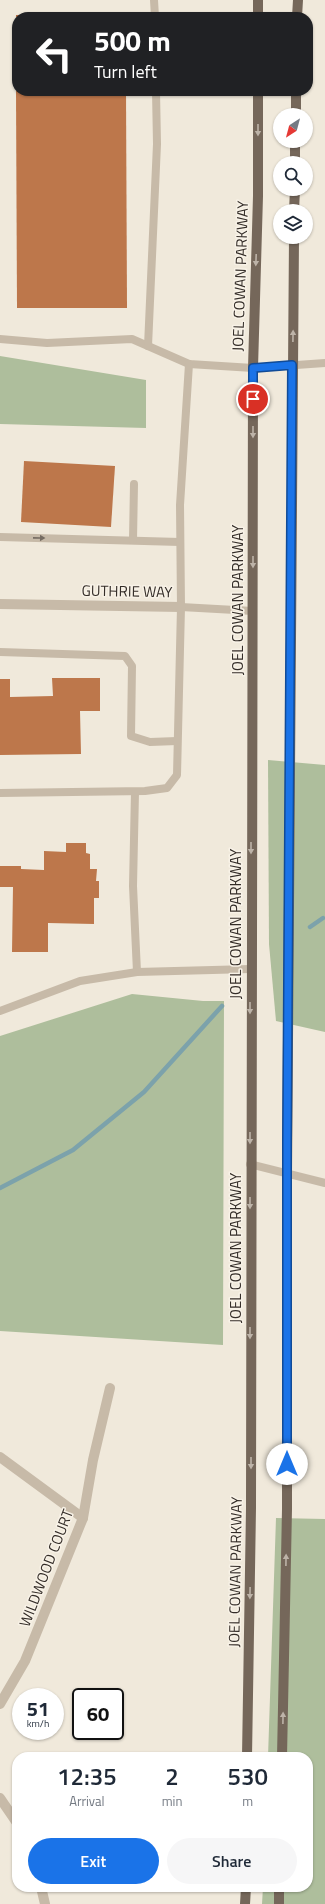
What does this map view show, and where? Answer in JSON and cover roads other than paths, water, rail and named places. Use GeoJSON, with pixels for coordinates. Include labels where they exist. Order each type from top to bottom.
{"type":"FeatureCollection","features":[{"type":"Feature","properties":{"kind":"main road"},"geometry":{"type":"LineString","coordinates":[[258,0],[258,12]]}},
{"type":"Feature","properties":{"kind":"main road"},"geometry":{"type":"LineString","coordinates":[[298,0],[298,12]]}},
{"type":"Feature","properties":{"kind":"main road","name":"JOEL COWAN PARKWAY"},"geometry":{"type":"LineString","coordinates":[[247,1752],[251,1508],[250,969],[253,611],[253,368],[258,196],[258,96]]}},
{"type":"Feature","properties":{"kind":"main road"},"geometry":{"type":"LineString","coordinates":[[296,96],[296,108]]}},
{"type":"Feature","properties":{"kind":"main road"},"geometry":{"type":"LineString","coordinates":[[282,1752],[287,1509],[287,1173],[294,244]]}},
{"type":"Feature","properties":{"kind":"main road"},"geometry":{"type":"LineString","coordinates":[[245,1904],[246,1892]]}},
{"type":"Feature","properties":{"kind":"main road"},"geometry":{"type":"LineString","coordinates":[[279,1892],[279,1904]]}},
{"type":"Feature","properties":{"kind":"street","name":"GUTHRIE WAY"},"geometry":{"type":"LineString","coordinates":[[0,604],[181,607]]}},
{"type":"Feature","properties":{"kind":"street","name":"WILDWOOD COURT"},"geometry":{"type":"LineString","coordinates":[[0,1704],[25,1661],[83,1518],[110,1388]]}},
{"type":"Feature","properties":{"kind":"street"},"geometry":{"type":"LineString","coordinates":[[0,1457],[83,1518]]}},
{"type":"Feature","properties":{"kind":"street"},"geometry":{"type":"LineString","coordinates":[[0,1798],[12,1815]]}},
{"type":"Feature","properties":{"kind":"street"},"geometry":{"type":"LineString","coordinates":[[43,1892],[45,1904]]}},
{"type":"Feature","properties":{"kind":"lane"},"geometry":{"type":"LineString","coordinates":[[154,0],[155,12]]}},
{"type":"Feature","properties":{"kind":"lane"},"geometry":{"type":"LineString","coordinates":[[148,346],[157,144],[156,96]]}},
{"type":"Feature","properties":{"kind":"lane"},"geometry":{"type":"LineString","coordinates":[[0,339],[47,343],[132,339],[189,364],[253,368],[321,364]]}},
{"type":"Feature","properties":{"kind":"lane"},"geometry":{"type":"LineString","coordinates":[[0,793],[135,792],[167,788],[177,775],[181,607],[180,505],[189,364]]}},
{"type":"Feature","properties":{"kind":"lane"},"geometry":{"type":"LineString","coordinates":[[133,540],[134,484]]}},
{"type":"Feature","properties":{"kind":"lane"},"geometry":{"type":"LineString","coordinates":[[0,537],[180,542]]}},
{"type":"Feature","properties":{"kind":"lane","name":"GUTHRIE WAY"},"geometry":{"type":"LineString","coordinates":[[181,607],[253,611]]}},
{"type":"Feature","properties":{"kind":"lane"},"geometry":{"type":"LineString","coordinates":[[0,652],[125,656],[132,666],[131,736],[150,742],[177,741]]}},
{"type":"Feature","properties":{"kind":"lane"},"geometry":{"type":"LineString","coordinates":[[135,792],[133,886],[137,972]]}},
{"type":"Feature","properties":{"kind":"lane"},"geometry":{"type":"LineString","coordinates":[[0,1011],[80,982],[137,972],[250,969]]}},
{"type":"Feature","properties":{"kind":"lane"},"geometry":{"type":"LineString","coordinates":[[250,1164],[325,1182]]}},
{"type":"Feature","properties":{"kind":"waterway"},"geometry":{"type":"LineString","coordinates":[[310,927],[323,918]]}},
{"type":"Feature","properties":{"kind":"waterway"},"geometry":{"type":"LineString","coordinates":[[0,1188],[73,1150],[144,1092],[222,1006]]}}]}
